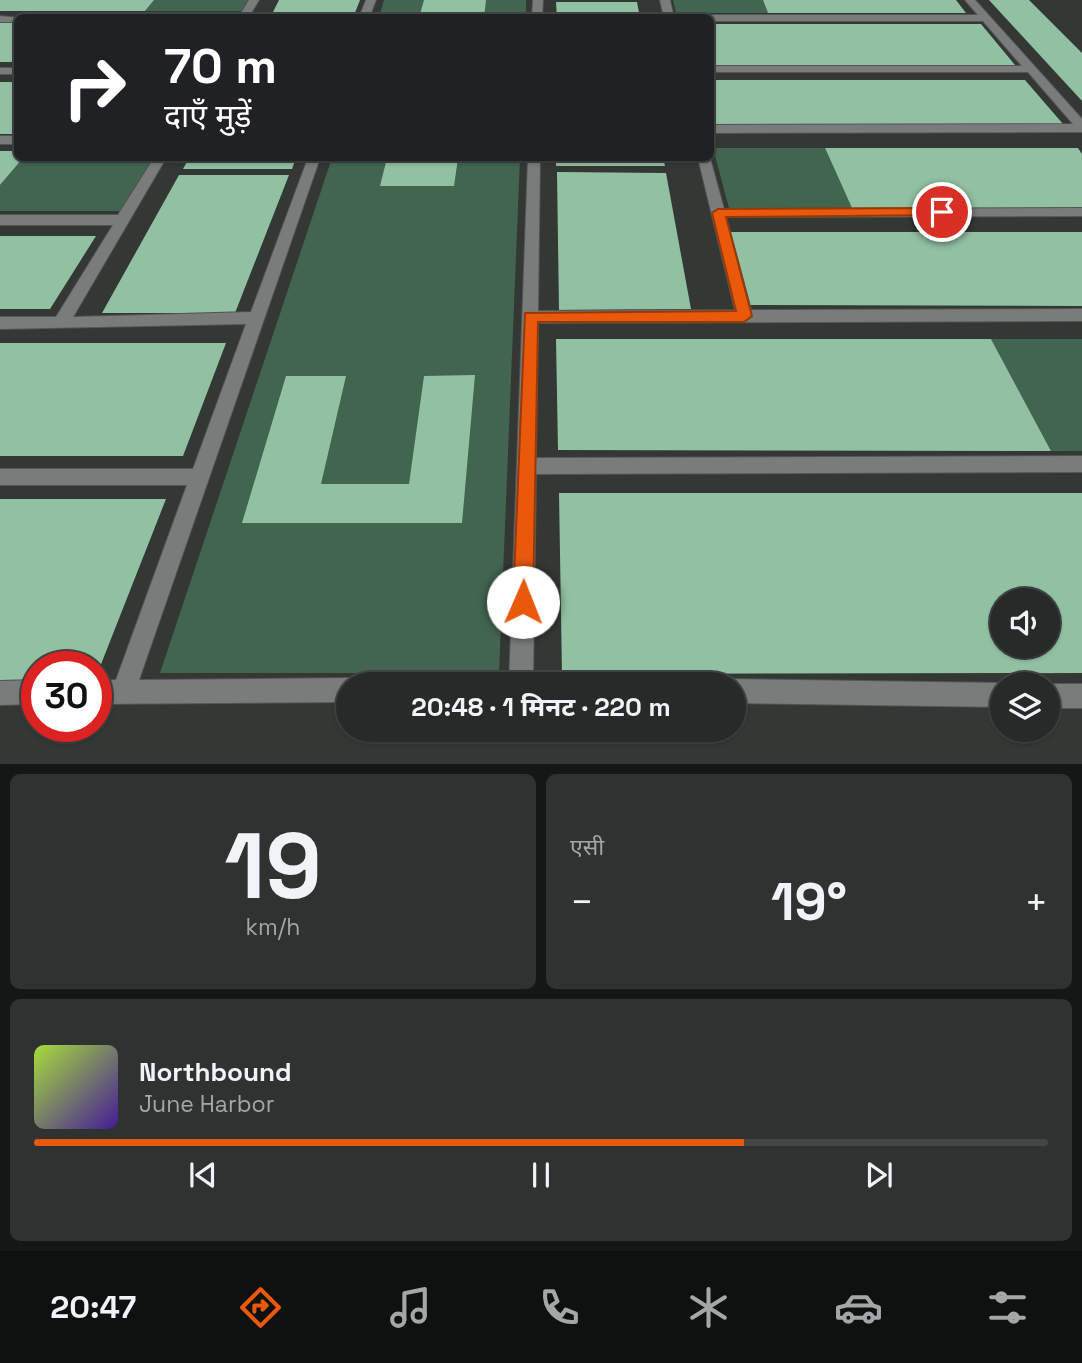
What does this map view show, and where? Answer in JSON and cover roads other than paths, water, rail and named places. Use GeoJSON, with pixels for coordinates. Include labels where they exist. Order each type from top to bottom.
{"type":"FeatureCollection","features":[{"type":"Feature","properties":{"kind":"street"},"geometry":{"type":"LineString","coordinates":[[970,0],[1082,128]]}},
{"type":"Feature","properties":{"kind":"street"},"geometry":{"type":"LineString","coordinates":[[714,18],[985,18]]}},
{"type":"Feature","properties":{"kind":"street"},"geometry":{"type":"LineString","coordinates":[[714,69],[1030,69]]}},
{"type":"Feature","properties":{"kind":"street"},"geometry":{"type":"LineString","coordinates":[[714,129],[1082,128]]}},
{"type":"Feature","properties":{"kind":"street"},"geometry":{"type":"LineString","coordinates":[[61,323],[158,161]]}},
{"type":"Feature","properties":{"kind":"street"},"geometry":{"type":"LineString","coordinates":[[123,692],[313,161]]}},
{"type":"Feature","properties":{"kind":"street"},"geometry":{"type":"LineString","coordinates":[[521,672],[534,161]]}},
{"type":"Feature","properties":{"kind":"street"},"geometry":{"type":"LineString","coordinates":[[706,161],[744,316]]}},
{"type":"Feature","properties":{"kind":"street"},"geometry":{"type":"LineString","coordinates":[[718,213],[1082,212]]}},
{"type":"Feature","properties":{"kind":"street"},"geometry":{"type":"LineString","coordinates":[[0,220],[122,220]]}},
{"type":"Feature","properties":{"kind":"street"},"geometry":{"type":"LineString","coordinates":[[530,317],[1082,315]]}},
{"type":"Feature","properties":{"kind":"street"},"geometry":{"type":"LineString","coordinates":[[0,323],[257,318]]}},
{"type":"Feature","properties":{"kind":"street"},"geometry":{"type":"LineString","coordinates":[[527,466],[1082,464]]}},
{"type":"Feature","properties":{"kind":"street"},"geometry":{"type":"LineString","coordinates":[[0,477],[200,477]]}},
{"type":"Feature","properties":{"kind":"street"},"geometry":{"type":"LineString","coordinates":[[112,692],[336,690]]}},
{"type":"Feature","properties":{"kind":"street"},"geometry":{"type":"LineString","coordinates":[[746,691],[990,695]]}},
{"type":"Feature","properties":{"kind":"street"},"geometry":{"type":"LineString","coordinates":[[0,693],[21,692]]}},
{"type":"Feature","properties":{"kind":"street"},"geometry":{"type":"LineString","coordinates":[[1060,696],[1082,696]]}}]}
